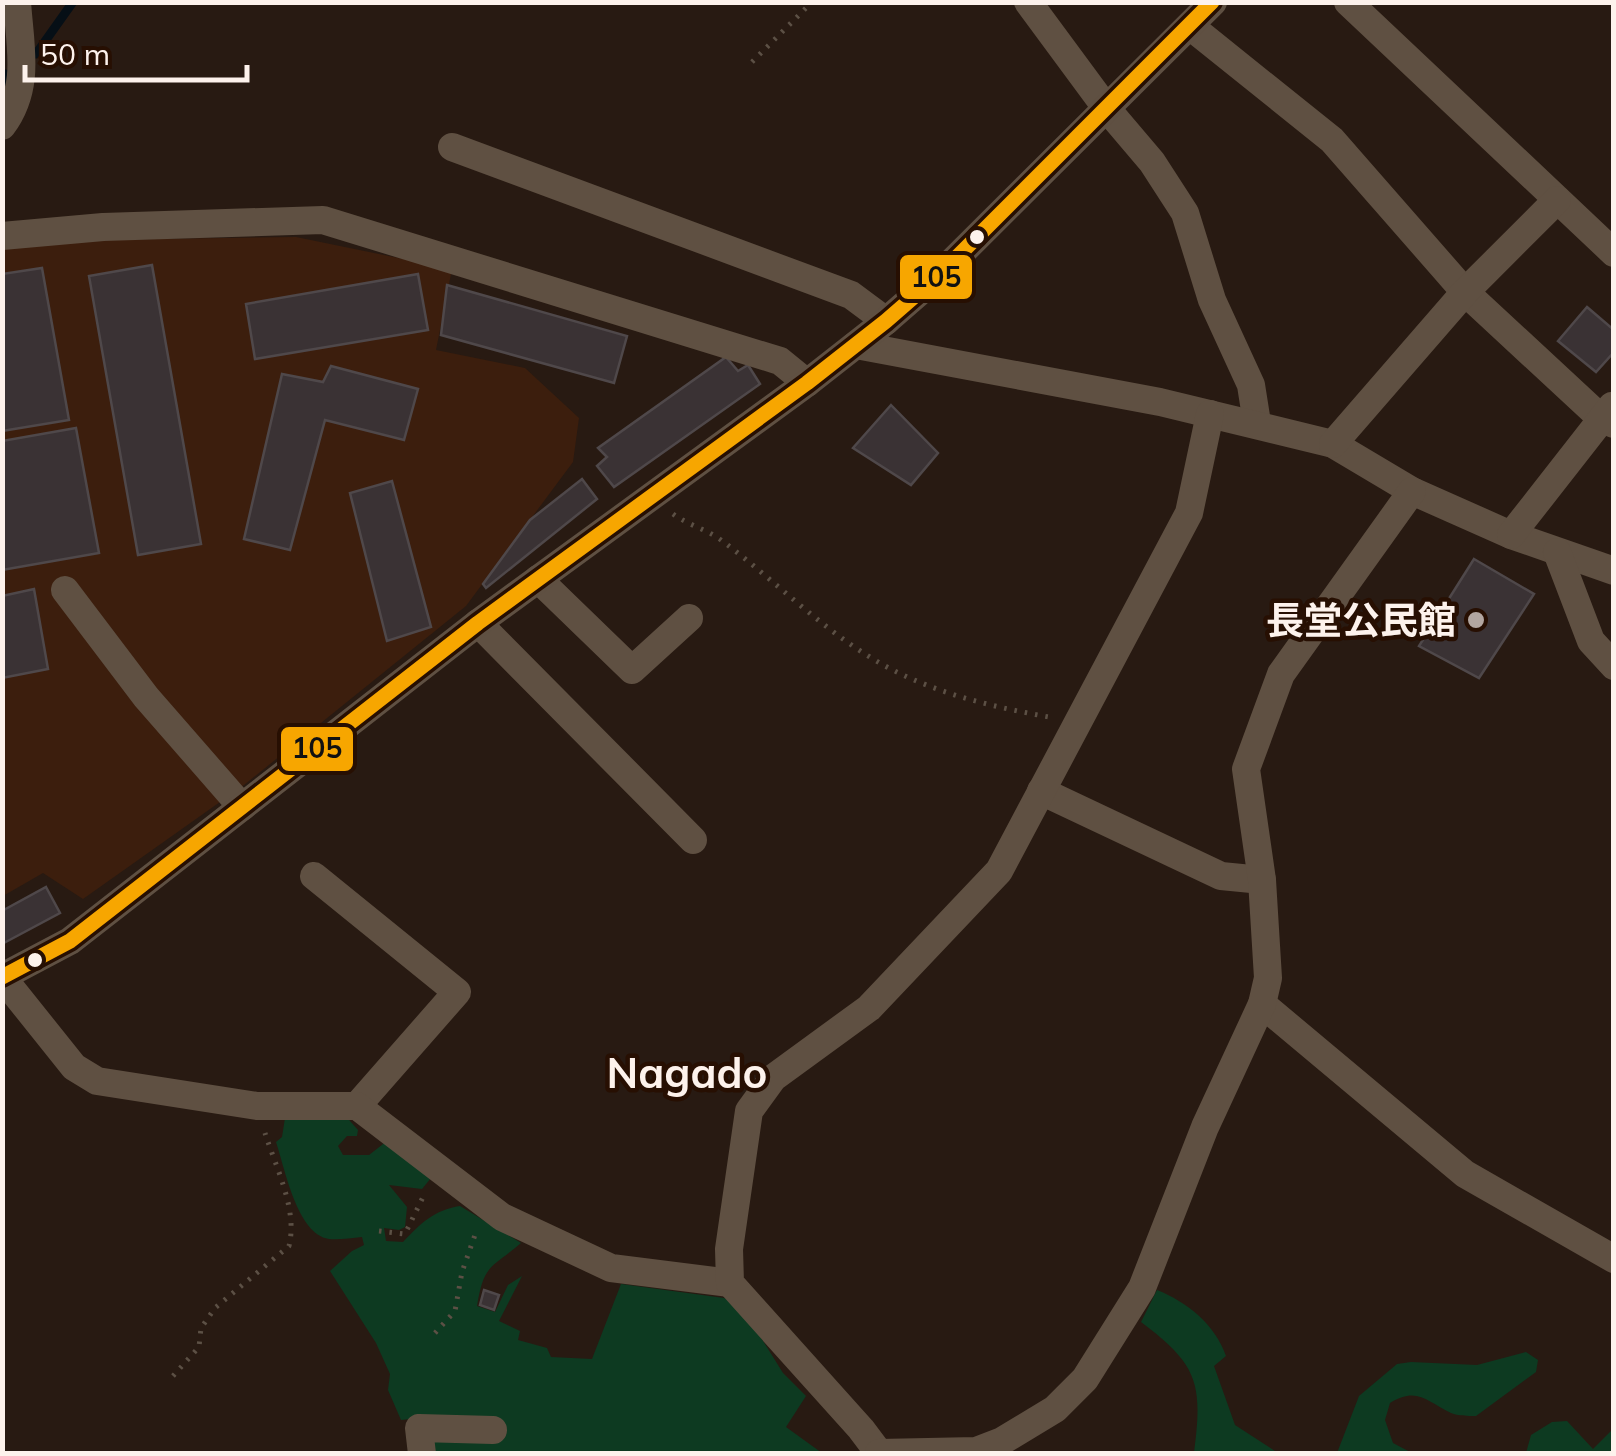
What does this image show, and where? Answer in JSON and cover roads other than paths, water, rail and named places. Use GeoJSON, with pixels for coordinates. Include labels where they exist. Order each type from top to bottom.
{"type":"FeatureCollection","features":[{"type":"Feature","properties":{"kind":"street"},"geometry":{"type":"LineString","coordinates":[[2,126],[13,112],[23,84],[17,2]]}},
{"type":"Feature","properties":{"kind":"street"},"geometry":{"type":"LineString","coordinates":[[1028,2],[1106,110],[1152,162],[1185,213],[1212,300],[1251,385],[1257,423]]}},
{"type":"Feature","properties":{"kind":"street"},"geometry":{"type":"LineString","coordinates":[[730,1283],[611,1268],[502,1217],[357,1106],[257,1106],[97,1081],[74,1066],[2,977],[70,941],[478,623],[886,321],[940,274],[1213,2]]}},
{"type":"Feature","properties":{"kind":"street"},"geometry":{"type":"LineString","coordinates":[[1348,2],[1614,253]]}},
{"type":"Feature","properties":{"kind":"street"},"geometry":{"type":"LineString","coordinates":[[1190,26],[1332,140],[1465,292],[1610,416],[1511,535]]}},
{"type":"Feature","properties":{"kind":"street"},"geometry":{"type":"LineString","coordinates":[[452,147],[851,295],[886,321]]}},
{"type":"Feature","properties":{"kind":"street"},"geometry":{"type":"LineString","coordinates":[[1333,444],[1465,292],[1558,200]]}},
{"type":"Feature","properties":{"kind":"street"},"geometry":{"type":"LineString","coordinates":[[2,236],[103,227],[323,220],[780,361],[807,383]]}},
{"type":"Feature","properties":{"kind":"street"},"geometry":{"type":"LineString","coordinates":[[856,345],[1257,423],[1333,444],[1412,491],[1511,535],[1614,571]]}},
{"type":"Feature","properties":{"kind":"street"},"geometry":{"type":"LineString","coordinates":[[1210,414],[1190,513],[999,870],[869,1008],[772,1078],[749,1110],[728,1250],[730,1283],[879,1454],[977,1452],[1054,1409],[1085,1379],[1142,1288],[1204,1127],[1262,1004],[1268,978],[1262,880],[1246,769],[1281,674],[1412,491]]}},
{"type":"Feature","properties":{"kind":"street"},"geometry":{"type":"LineString","coordinates":[[1558,552],[1591,641],[1614,666]]}},
{"type":"Feature","properties":{"kind":"street"},"geometry":{"type":"LineString","coordinates":[[538,578],[632,670],[689,618]]}},
{"type":"Feature","properties":{"kind":"street"},"geometry":{"type":"LineString","coordinates":[[65,590],[146,697],[242,807]]}},
{"type":"Feature","properties":{"kind":"street"},"geometry":{"type":"LineString","coordinates":[[478,623],[693,840]]}},
{"type":"Feature","properties":{"kind":"street"},"geometry":{"type":"LineString","coordinates":[[1041,791],[1222,876],[1262,880]]}},
{"type":"Feature","properties":{"kind":"street"},"geometry":{"type":"LineString","coordinates":[[314,876],[457,992],[357,1106]]}},
{"type":"Feature","properties":{"kind":"street"},"geometry":{"type":"LineString","coordinates":[[1262,1004],[1465,1174],[1614,1259]]}},
{"type":"Feature","properties":{"kind":"street"},"geometry":{"type":"LineString","coordinates":[[422,1454],[419,1428],[493,1430]]}},
{"type":"Feature","properties":{"kind":"waterway"},"geometry":{"type":"LineString","coordinates":[[36,54],[73,2]]}},
{"type":"Feature","properties":{"kind":"waterway"},"geometry":{"type":"LineString","coordinates":[[2,88],[5,74]]}},
{"type":"Feature","properties":{"kind":"place","name":"長堂公民館"},"geometry":{"type":"Point","coordinates":[1476,620]}},
{"type":"Feature","properties":{"kind":"district","name":"Nagado"},"geometry":{"type":"Point","coordinates":[687,1072]}}]}
